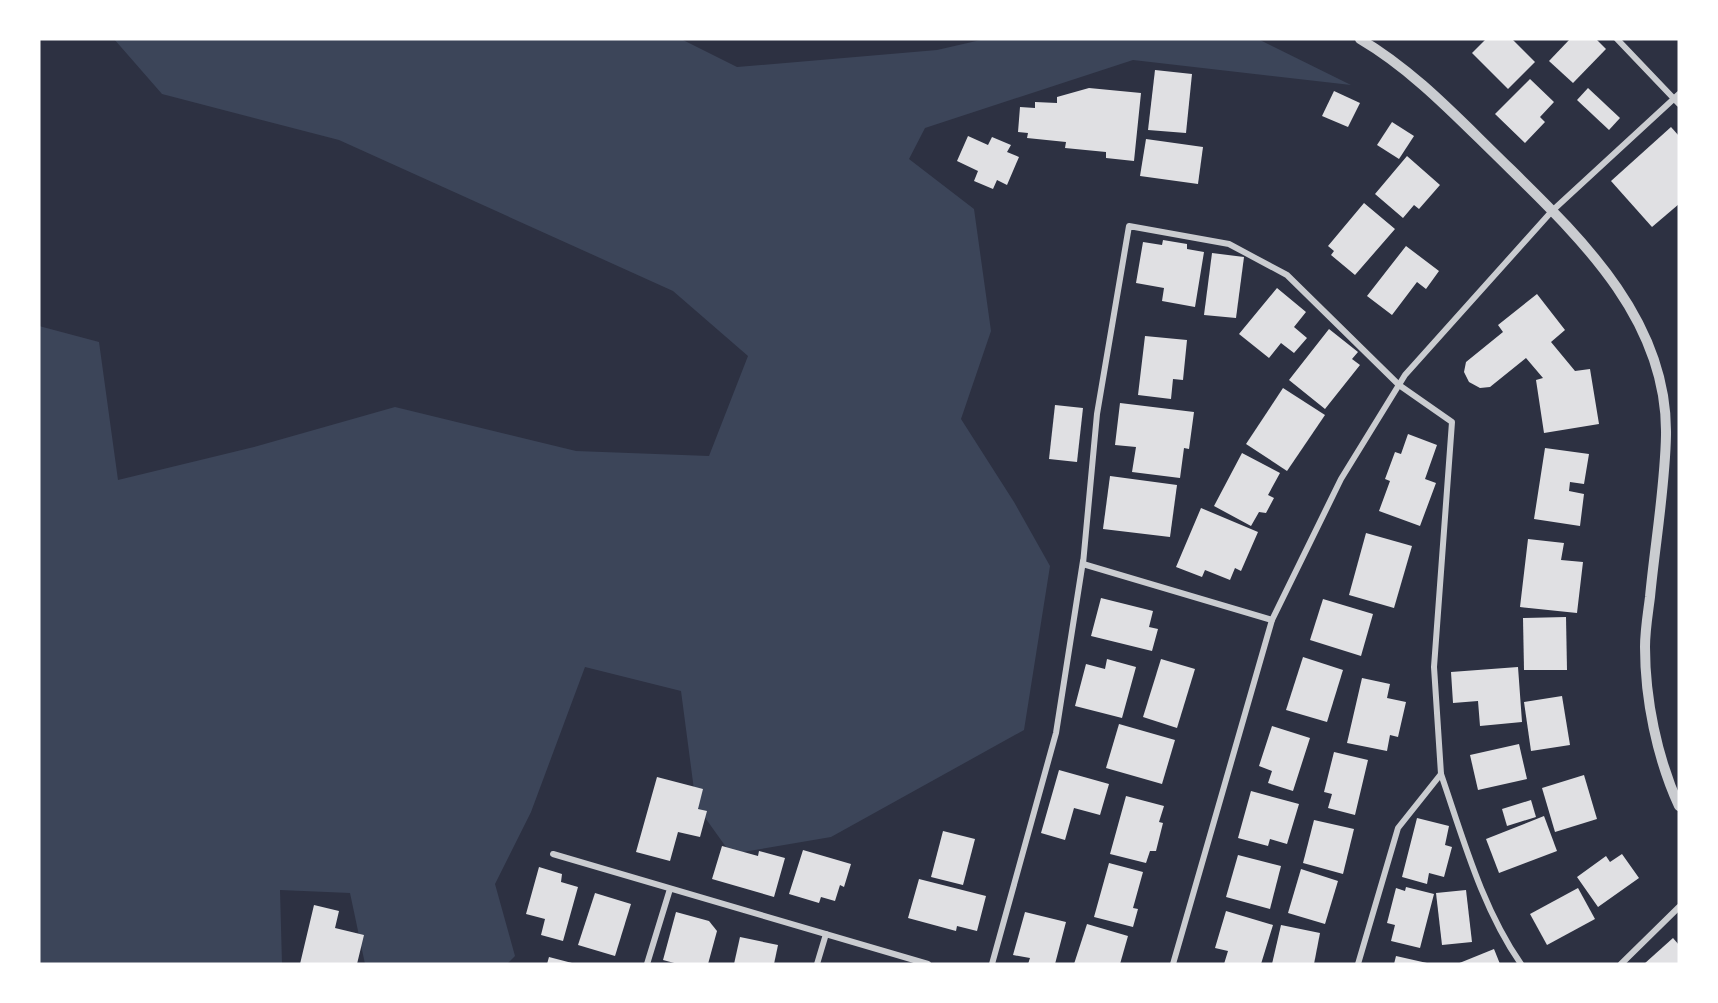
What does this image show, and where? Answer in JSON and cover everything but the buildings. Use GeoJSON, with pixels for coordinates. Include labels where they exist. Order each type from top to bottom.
{"type":"FeatureCollection","features":[{"type":"Feature","properties":{"kind":"street"},"geometry":{"type":"LineString","coordinates":[[1360,39],[1378,50],[1428,89],[1552,211],[1614,280],[1639,322],[1654,355],[1664,393],[1666,435],[1645,646],[1653,719],[1672,790],[1679,806]]}},
{"type":"Feature","properties":{"kind":"street"},"geometry":{"type":"LineString","coordinates":[[1173,964],[1272,620],[1341,478],[1399,384],[1552,211],[1677,99],[1617,39]]}},
{"type":"Feature","properties":{"kind":"street"},"geometry":{"type":"LineString","coordinates":[[1272,620],[1083,564],[1097,414],[1129,226],[1229,244],[1287,275],[1399,384],[1452,422],[1434,667],[1441,774],[1474,870],[1510,948],[1521,964]]}},
{"type":"Feature","properties":{"kind":"street"},"geometry":{"type":"LineString","coordinates":[[992,964],[1056,733],[1084,554]]}},
{"type":"Feature","properties":{"kind":"street"},"geometry":{"type":"LineString","coordinates":[[1358,964],[1398,828],[1441,774]]}},
{"type":"Feature","properties":{"kind":"street"},"geometry":{"type":"LineString","coordinates":[[553,854],[928,964]]}},
{"type":"Feature","properties":{"kind":"street"},"geometry":{"type":"LineString","coordinates":[[648,964],[670,889]]}},
{"type":"Feature","properties":{"kind":"street"},"geometry":{"type":"LineString","coordinates":[[1621,964],[1679,907]]}},
{"type":"Feature","properties":{"kind":"street"},"geometry":{"type":"LineString","coordinates":[[817,964],[826,934]]}},
{"type":"Feature","properties":{"kind":"shaded area"},"geometry":{"type":"Polygon","coordinates":[[[114,39],[681,39],[737,67],[937,50],[985,39],[1258,39],[1351,85],[1133,60],[925,128],[909,159],[974,209],[991,331],[961,419],[1014,502],[1050,566],[1024,730],[831,837],[731,854],[696,805],[681,691],[585,667],[531,812],[495,884],[515,956],[507,964],[365,964],[350,893],[280,890],[282,964],[39,964],[39,326],[99,342],[118,480],[254,447],[395,407],[576,451],[709,456],[748,356],[673,291],[339,140],[162,94],[114,39]]]}}]}
